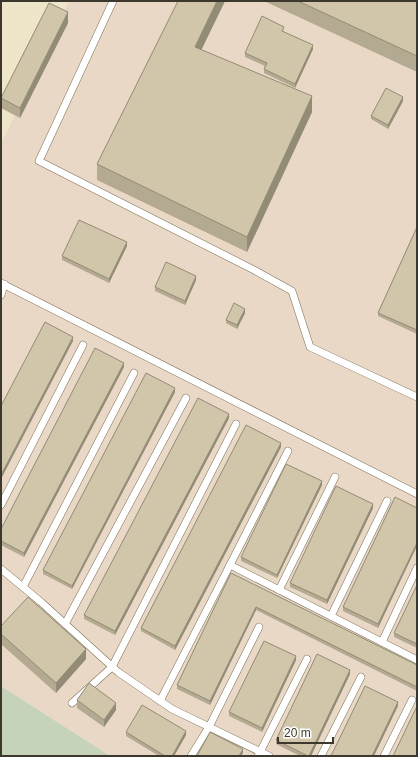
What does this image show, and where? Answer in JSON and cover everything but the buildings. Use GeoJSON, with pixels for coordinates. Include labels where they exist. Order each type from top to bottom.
{"type":"FeatureCollection","features":[{"type":"Feature","properties":{"kind":"lane"},"geometry":{"type":"LineString","coordinates":[[113,1],[39,161],[254,270],[292,291],[310,347],[417,397]]}},
{"type":"Feature","properties":{"kind":"lane"},"geometry":{"type":"LineString","coordinates":[[1,295],[3,283],[417,494]]}},
{"type":"Feature","properties":{"kind":"lane"},"geometry":{"type":"LineString","coordinates":[[1,505],[83,345]]}},
{"type":"Feature","properties":{"kind":"lane"},"geometry":{"type":"LineString","coordinates":[[23,587],[134,373]]}},
{"type":"Feature","properties":{"kind":"lane"},"geometry":{"type":"LineString","coordinates":[[65,624],[186,398]]}},
{"type":"Feature","properties":{"kind":"lane"},"geometry":{"type":"LineString","coordinates":[[72,703],[112,667],[236,424]]}},
{"type":"Feature","properties":{"kind":"lane"},"geometry":{"type":"LineString","coordinates":[[160,702],[288,451]]}},
{"type":"Feature","properties":{"kind":"lane"},"geometry":{"type":"LineString","coordinates":[[279,590],[335,478]]}},
{"type":"Feature","properties":{"kind":"lane"},"geometry":{"type":"LineString","coordinates":[[331,616],[387,501]]}},
{"type":"Feature","properties":{"kind":"lane"},"geometry":{"type":"LineString","coordinates":[[230,565],[417,660]]}},
{"type":"Feature","properties":{"kind":"lane"},"geometry":{"type":"LineString","coordinates":[[382,642],[417,568]]}},
{"type":"Feature","properties":{"kind":"lane"},"geometry":{"type":"LineString","coordinates":[[1,569],[41,602],[112,667],[160,702],[260,754],[269,756]]}},
{"type":"Feature","properties":{"kind":"lane"},"geometry":{"type":"LineString","coordinates":[[192,756],[209,727],[259,627]]}},
{"type":"Feature","properties":{"kind":"lane"},"geometry":{"type":"LineString","coordinates":[[260,754],[307,660]]}},
{"type":"Feature","properties":{"kind":"lane"},"geometry":{"type":"LineString","coordinates":[[321,756],[361,676]]}},
{"type":"Feature","properties":{"kind":"lane"},"geometry":{"type":"LineString","coordinates":[[384,756],[412,700]]}},
{"type":"Feature","properties":{"kind":"shaded area"},"geometry":{"type":"Polygon","coordinates":[[[69,1],[417,1],[417,756],[110,756],[1,686],[1,144],[69,1]]]}},
{"type":"Feature","properties":{"kind":"green space"},"geometry":{"type":"Polygon","coordinates":[[[1,686],[110,756],[1,756],[1,686]]]}}]}
